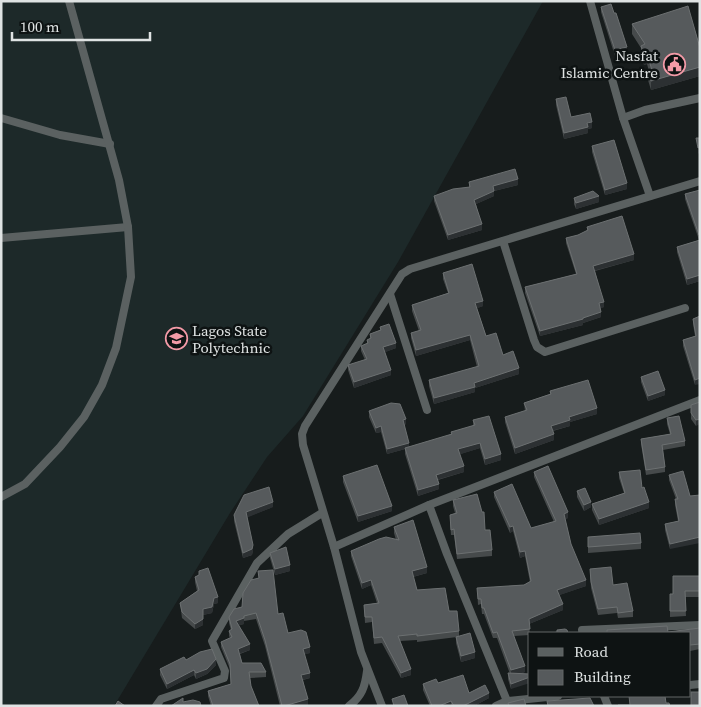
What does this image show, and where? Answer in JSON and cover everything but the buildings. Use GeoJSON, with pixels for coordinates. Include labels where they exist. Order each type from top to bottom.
{"type":"FeatureCollection","features":[{"type":"Feature","properties":{"kind":"street"},"geometry":{"type":"LineString","coordinates":[[1,497],[25,484],[60,447],[84,417],[102,385],[116,348],[131,277],[128,227],[110,144],[69,1]]}},
{"type":"Feature","properties":{"kind":"street"},"geometry":{"type":"LineString","coordinates":[[590,1],[624,118],[650,196]]}},
{"type":"Feature","properties":{"kind":"street"},"geometry":{"type":"LineString","coordinates":[[624,118],[645,110],[700,98]]}},
{"type":"Feature","properties":{"kind":"street"},"geometry":{"type":"LineString","coordinates":[[1,118],[60,135],[110,144]]}},
{"type":"Feature","properties":{"kind":"street"},"geometry":{"type":"LineString","coordinates":[[382,706],[367,670],[350,615],[334,547],[322,513],[303,445],[302,434],[402,274],[410,269],[700,181]]}},
{"type":"Feature","properties":{"kind":"street"},"geometry":{"type":"LineString","coordinates":[[1,238],[128,227]]}},
{"type":"Feature","properties":{"kind":"street"},"geometry":{"type":"LineString","coordinates":[[503,241],[534,340],[537,347],[545,352],[685,308]]}},
{"type":"Feature","properties":{"kind":"street"},"geometry":{"type":"LineString","coordinates":[[390,294],[427,410]]}},
{"type":"Feature","properties":{"kind":"street"},"geometry":{"type":"LineString","coordinates":[[334,547],[429,505],[700,400]]}},
{"type":"Feature","properties":{"kind":"street"},"geometry":{"type":"LineString","coordinates":[[429,505],[507,701]]}},
{"type":"Feature","properties":{"kind":"street"},"geometry":{"type":"LineString","coordinates":[[156,706],[161,699],[224,678],[225,671],[212,641],[241,588],[257,564],[288,534],[322,513]]}},
{"type":"Feature","properties":{"kind":"street"},"geometry":{"type":"LineString","coordinates":[[582,630],[700,624]]}},
{"type":"Feature","properties":{"kind":"street"},"geometry":{"type":"LineString","coordinates":[[350,706],[359,698],[365,687],[367,670]]}},
{"type":"Feature","properties":{"kind":"street"},"geometry":{"type":"LineString","coordinates":[[496,706],[507,701],[548,697]]}},
{"type":"Feature","properties":{"kind":"shaded area","name":"Lagos State Polytechnic"},"geometry":{"type":"Polygon","coordinates":[[[1,1],[543,1],[398,262],[303,416],[267,457],[230,513],[114,706],[1,706],[1,1]]]}},
{"type":"Feature","properties":{"kind":"place","name":"Nasfat Islamic Centre"},"geometry":{"type":"Point","coordinates":[674,64]}},
{"type":"Feature","properties":{"kind":"place","name":"Lagos State Polytechnic"},"geometry":{"type":"Point","coordinates":[176,339]}}]}
